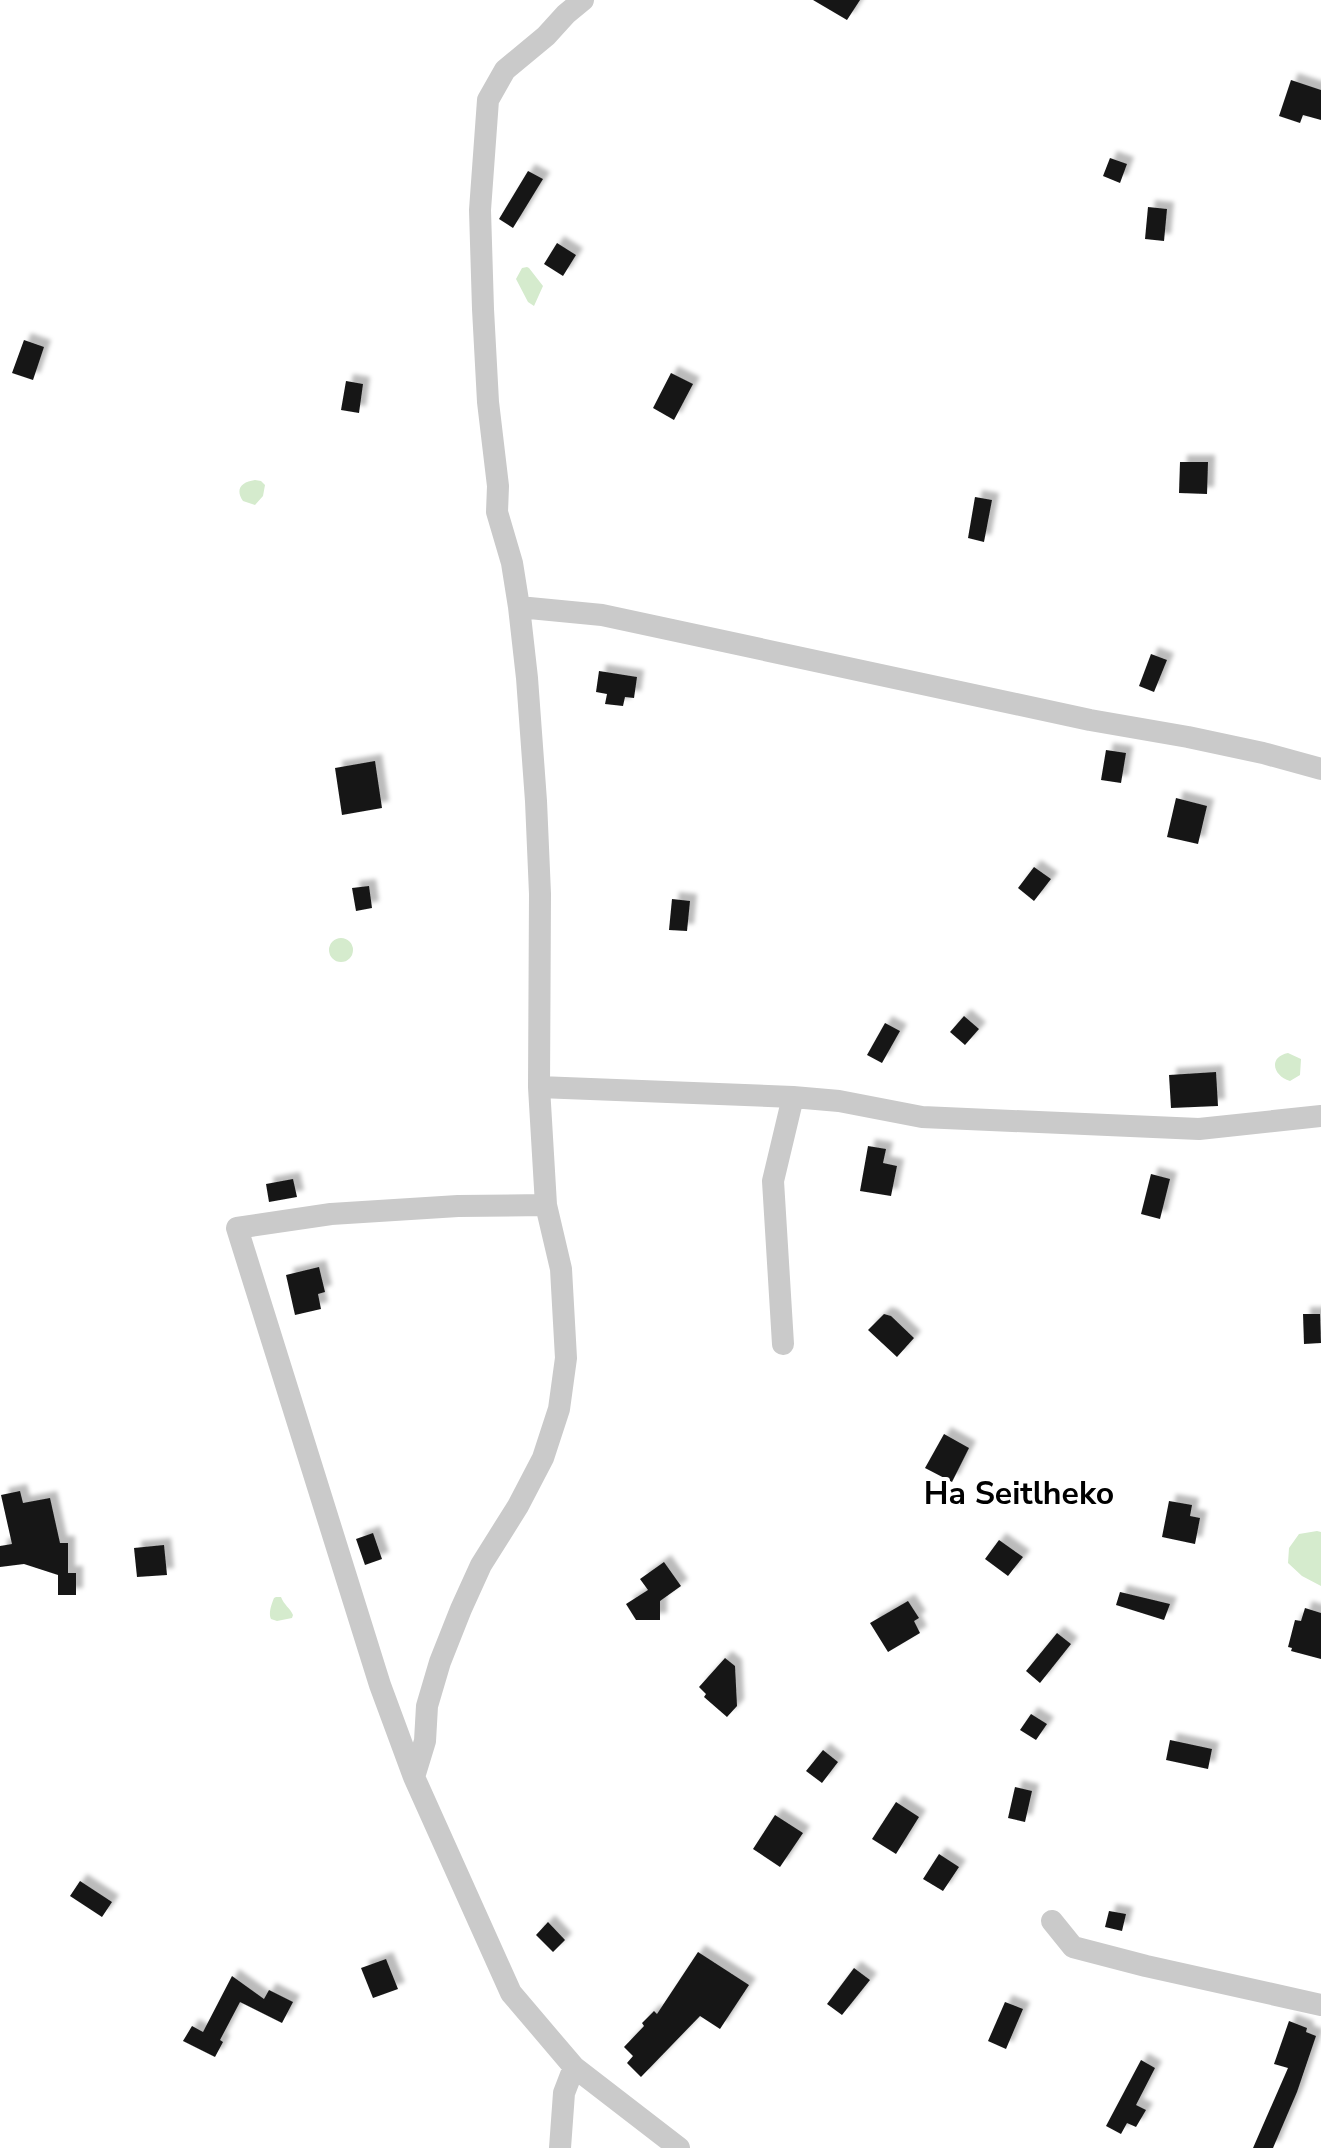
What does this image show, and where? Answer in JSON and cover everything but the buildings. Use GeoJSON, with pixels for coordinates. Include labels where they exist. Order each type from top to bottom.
{"type":"FeatureCollection","features":[{"type":"Feature","properties":{"kind":"street"},"geometry":{"type":"LineString","coordinates":[[414,1777],[425,1741],[427,1706],[440,1662],[481,1565],[518,1506],[543,1458],[559,1409],[566,1358],[561,1269],[546,1205],[539,1087],[540,894],[527,678],[512,563],[497,512],[498,486],[488,402],[480,210],[488,100],[505,70],[583,0]]}},
{"type":"Feature","properties":{"kind":"street"},"geometry":{"type":"LineString","coordinates":[[519,607],[602,615],[1090,720],[1263,753],[1321,769]]}},
{"type":"Feature","properties":{"kind":"street"},"geometry":{"type":"LineString","coordinates":[[539,1087],[793,1097],[839,1101],[922,1117],[1199,1129],[1321,1116]]}},
{"type":"Feature","properties":{"kind":"street"},"geometry":{"type":"LineString","coordinates":[[783,1344],[773,1181],[793,1097]]}},
{"type":"Feature","properties":{"kind":"street"},"geometry":{"type":"LineString","coordinates":[[546,1205],[458,1206],[331,1214],[237,1228],[397,1736],[511,1993],[574,2067],[679,2148]]}},
{"type":"Feature","properties":{"kind":"street"},"geometry":{"type":"LineString","coordinates":[[1052,1921],[1073,1947],[1321,2005]]}},
{"type":"Feature","properties":{"kind":"street"},"geometry":{"type":"LineString","coordinates":[[560,2148],[564,2093],[574,2067]]}},
{"type":"Feature","properties":{"kind":"shaded area"},"geometry":{"type":"Polygon","coordinates":[[[527,267],[543,286],[534,306],[528,302],[516,279],[522,268],[527,267]]]}},
{"type":"Feature","properties":{"kind":"shaded area"},"geometry":{"type":"Polygon","coordinates":[[[255,480],[265,485],[263,496],[255,505],[243,501],[240,490],[246,482],[255,480]]]}},
{"type":"Feature","properties":{"kind":"shaded area"},"geometry":{"type":"Polygon","coordinates":[[[341,938],[349,942],[353,950],[349,958],[341,962],[333,958],[329,950],[333,942],[341,938]]]}},
{"type":"Feature","properties":{"kind":"shaded area"},"geometry":{"type":"Polygon","coordinates":[[[1288,1053],[1301,1059],[1300,1075],[1290,1081],[1284,1079],[1275,1067],[1277,1058],[1288,1053]]]}},
{"type":"Feature","properties":{"kind":"shaded area"},"geometry":{"type":"Polygon","coordinates":[[[1321,1532],[1321,1586],[1302,1576],[1288,1563],[1289,1548],[1299,1534],[1321,1532]]]}},
{"type":"Feature","properties":{"kind":"shaded area"},"geometry":{"type":"Polygon","coordinates":[[[276,1597],[281,1597],[292,1618],[271,1619],[271,1608],[276,1597]]]}},
{"type":"Feature","properties":{"kind":"district","name":"Ha Seitlheko"},"geometry":{"type":"Point","coordinates":[1019,1493]}}]}
